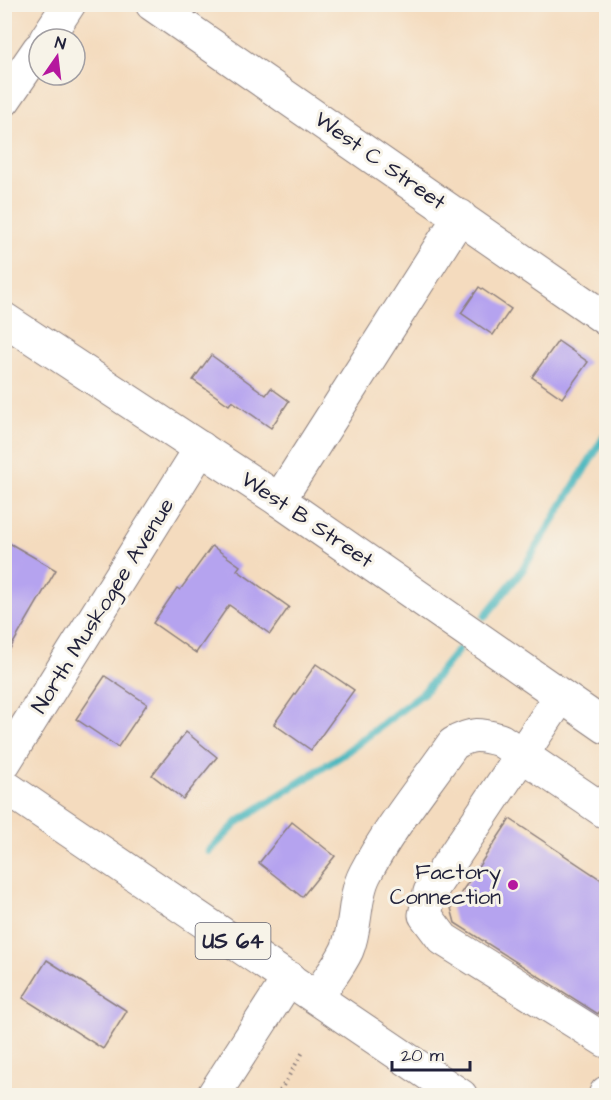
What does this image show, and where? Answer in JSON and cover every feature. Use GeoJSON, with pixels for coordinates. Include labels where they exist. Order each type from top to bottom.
{"type":"FeatureCollection","features":[{"type":"Feature","properties":{"kind":"street"},"geometry":{"type":"LineString","coordinates":[[54,27],[69,4]]}},
{"type":"Feature","properties":{"kind":"street","name":"West C Street"},"geometry":{"type":"LineString","coordinates":[[152,4],[606,319]]}},
{"type":"Feature","properties":{"kind":"street"},"geometry":{"type":"LineString","coordinates":[[4,100],[27,66]]}},
{"type":"Feature","properties":{"kind":"street"},"geometry":{"type":"LineString","coordinates":[[279,500],[460,216]]}},
{"type":"Feature","properties":{"kind":"street","name":"West B Street"},"geometry":{"type":"LineString","coordinates":[[4,319],[279,500],[606,727]]}},
{"type":"Feature","properties":{"kind":"street","name":"North Muskogee Avenue"},"geometry":{"type":"LineString","coordinates":[[4,763],[201,448]]}},
{"type":"Feature","properties":{"kind":"street"},"geometry":{"type":"LineString","coordinates":[[561,696],[430,892],[425,915],[443,939],[606,1041]]}},
{"type":"Feature","properties":{"kind":"street"},"geometry":{"type":"LineString","coordinates":[[317,997],[346,951],[364,876],[383,844],[453,744],[466,736],[482,735],[500,740],[606,812]]}},
{"type":"Feature","properties":{"kind":"street","name":"US 64"},"geometry":{"type":"LineString","coordinates":[[4,786],[457,1094]]}},
{"type":"Feature","properties":{"kind":"street"},"geometry":{"type":"LineString","coordinates":[[213,1095],[289,978]]}},
{"type":"Feature","properties":{"kind":"path"},"geometry":{"type":"LineString","coordinates":[[277,1095],[303,1052]]}},
{"type":"Feature","properties":{"kind":"building"},"geometry":{"type":"Polygon","coordinates":[[[479,287],[511,309],[493,335],[461,313],[479,287]]]}},
{"type":"Feature","properties":{"kind":"building"},"geometry":{"type":"Polygon","coordinates":[[[558,341],[588,362],[562,398],[532,377],[558,341]]]}},
{"type":"Feature","properties":{"kind":"building"},"geometry":{"type":"Polygon","coordinates":[[[211,355],[266,395],[271,388],[289,401],[271,428],[232,401],[229,405],[193,380],[211,355]]]}},
{"type":"Feature","properties":{"kind":"building"},"geometry":{"type":"Polygon","coordinates":[[[4,540],[56,570],[4,659],[4,540]]]}},
{"type":"Feature","properties":{"kind":"building"},"geometry":{"type":"Polygon","coordinates":[[[212,546],[240,566],[237,570],[289,607],[270,634],[229,605],[196,653],[153,623],[177,588],[180,590],[212,546]]]}},
{"type":"Feature","properties":{"kind":"building"},"geometry":{"type":"Polygon","coordinates":[[[316,664],[354,690],[311,750],[274,724],[316,664]]]}},
{"type":"Feature","properties":{"kind":"building"},"geometry":{"type":"Polygon","coordinates":[[[105,676],[147,704],[118,747],[76,719],[105,676]]]}},
{"type":"Feature","properties":{"kind":"building"},"geometry":{"type":"Polygon","coordinates":[[[186,732],[217,757],[183,799],[152,775],[186,732]]]}},
{"type":"Feature","properties":{"kind":"building"},"geometry":{"type":"Polygon","coordinates":[[[510,819],[606,883],[606,1001],[598,1014],[455,923],[451,908],[510,819]]]}},
{"type":"Feature","properties":{"kind":"building"},"geometry":{"type":"Polygon","coordinates":[[[292,822],[335,856],[302,897],[259,863],[292,822]]]}},
{"type":"Feature","properties":{"kind":"building"},"geometry":{"type":"Polygon","coordinates":[[[47,960],[127,1011],[103,1049],[23,998],[47,960]]]}},
{"type":"Feature","properties":{"kind":"waterway"},"geometry":{"type":"LineString","coordinates":[[485,616],[523,569],[606,434]]}},
{"type":"Feature","properties":{"kind":"waterway"},"geometry":{"type":"LineString","coordinates":[[209,851],[239,821],[344,754],[424,692],[458,650]]}},
{"type":"Feature","properties":{"kind":"place","name":"Factory Connection"},"geometry":{"type":"Point","coordinates":[513,885]}}]}
